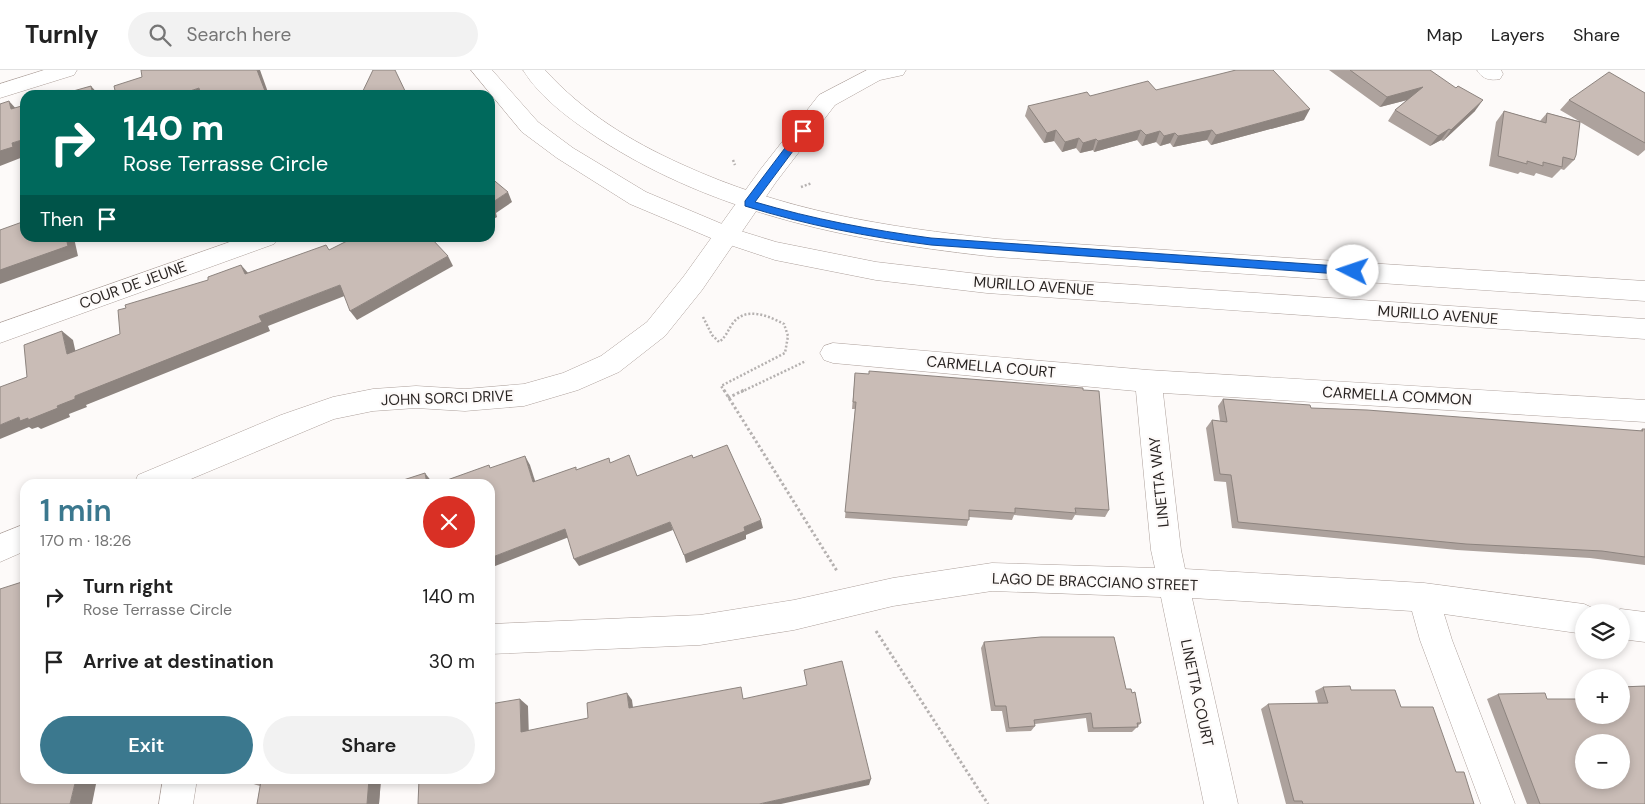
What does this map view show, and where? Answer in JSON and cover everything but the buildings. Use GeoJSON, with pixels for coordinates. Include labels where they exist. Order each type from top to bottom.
{"type":"FeatureCollection","features":[{"type":"Feature","properties":{"kind":"street"},"geometry":{"type":"LineString","coordinates":[[0,91],[67,70]]}},
{"type":"Feature","properties":{"kind":"street","name":"MURILLO AVENUE"},"geometry":{"type":"LineString","coordinates":[[481,70],[530,127],[565,153],[638,198],[726,235],[775,251],[876,271],[987,284],[1645,329]]}},
{"type":"Feature","properties":{"kind":"street"},"geometry":{"type":"LineString","coordinates":[[533,70],[554,95],[609,137],[688,180],[786,215],[869,234],[931,242],[1645,291]]}},
{"type":"Feature","properties":{"kind":"street","name":"JOHN SORCI DRIVE"},"geometry":{"type":"LineString","coordinates":[[180,477],[291,423],[333,408],[373,400],[416,397],[465,400],[524,395],[569,382],[610,364],[656,329],[693,283],[749,203],[827,100],[874,75],[896,70]]}},
{"type":"Feature","properties":{"kind":"street","name":"COUR DE JEUNE"},"geometry":{"type":"LineString","coordinates":[[0,333],[255,242]]}},
{"type":"Feature","properties":{"kind":"street","name":"CARMELLA COURT"},"geometry":{"type":"LineString","coordinates":[[833,354],[1148,381]]}},
{"type":"Feature","properties":{"kind":"street","name":"CARMELLA COMMON"},"geometry":{"type":"LineString","coordinates":[[1148,381],[1645,411]]}},
{"type":"Feature","properties":{"kind":"street","name":"LINETTA WAY"},"geometry":{"type":"LineString","coordinates":[[1148,381],[1166,550],[1173,583]]}},
{"type":"Feature","properties":{"kind":"street"},"geometry":{"type":"LineString","coordinates":[[0,548],[20,539]]}},
{"type":"Feature","properties":{"kind":"street","name":"LAGO DE BRACCIANO STREET"},"geometry":{"type":"LineString","coordinates":[[495,639],[700,630],[794,615],[893,592],[992,577],[1173,583],[1424,597],[1575,618]]}},
{"type":"Feature","properties":{"kind":"street","name":"LINETTA COURT"},"geometry":{"type":"LineString","coordinates":[[1173,583],[1221,804]]}},
{"type":"Feature","properties":{"kind":"street"},"geometry":{"type":"LineString","coordinates":[[1424,597],[1436,640],[1498,804]]}},
{"type":"Feature","properties":{"kind":"street"},"geometry":{"type":"LineString","coordinates":[[1630,625],[1645,627]]}},
{"type":"Feature","properties":{"kind":"street"},"geometry":{"type":"LineString","coordinates":[[176,804],[179,784]]}},
{"type":"Feature","properties":{"kind":"path"},"geometry":{"type":"LineString","coordinates":[[733,160],[735,165]]}},
{"type":"Feature","properties":{"kind":"path"},"geometry":{"type":"LineString","coordinates":[[801,187],[812,183]]}},
{"type":"Feature","properties":{"kind":"path"},"geometry":{"type":"LineString","coordinates":[[702,316],[712,335],[719,342],[726,338],[736,321],[748,314],[765,314],[784,324],[788,336],[785,353],[721,386],[837,571]]}},
{"type":"Feature","properties":{"kind":"path"},"geometry":{"type":"LineString","coordinates":[[728,398],[806,361],[833,354]]}},
{"type":"Feature","properties":{"kind":"path"},"geometry":{"type":"LineString","coordinates":[[876,631],[988,804]]}},
{"type":"Feature","properties":{"kind":"route"},"geometry":{"type":"LineString","coordinates":[[803,131],[749,203],[786,215],[869,234],[931,242],[1353,271]]}}]}
